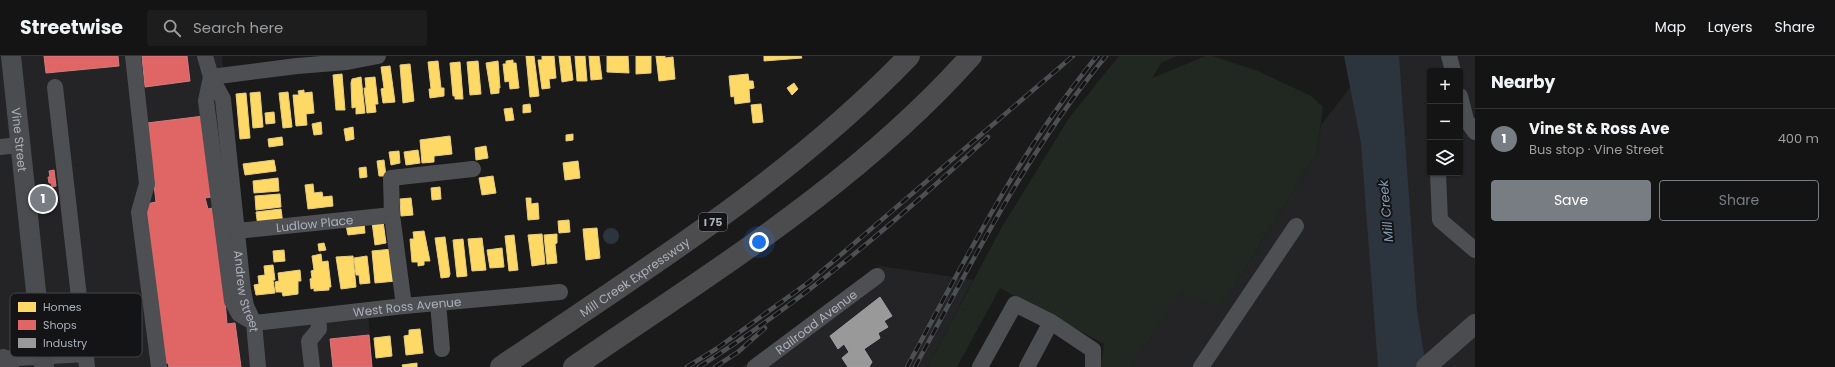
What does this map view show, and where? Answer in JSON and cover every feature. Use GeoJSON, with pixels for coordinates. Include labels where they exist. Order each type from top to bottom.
{"type":"FeatureCollection","features":[{"type":"Feature","properties":{"kind":"highway","name":"Mill Creek Expressway"},"geometry":{"type":"LineString","coordinates":[[501,367],[713,222],[762,186],[853,112],[910,56]]}},
{"type":"Feature","properties":{"kind":"highway"},"geometry":{"type":"LineString","coordinates":[[574,367],[749,247],[841,178],[914,113],[970,56]]}},
{"type":"Feature","properties":{"kind":"main road","name":"Vine Street"},"geometry":{"type":"LineString","coordinates":[[11,56],[36,293]]}},
{"type":"Feature","properties":{"kind":"main road"},"geometry":{"type":"LineString","coordinates":[[1426,367],[1475,324]]}},
{"type":"Feature","properties":{"kind":"street"},"geometry":{"type":"LineString","coordinates":[[133,56],[147,184],[139,212],[159,367]]}},
{"type":"Feature","properties":{"kind":"street"},"geometry":{"type":"LineString","coordinates":[[205,56],[211,77],[297,61],[347,62],[378,56]]}},
{"type":"Feature","properties":{"kind":"street","name":"Andrew Street"},"geometry":{"type":"LineString","coordinates":[[211,77],[223,99],[243,290],[246,306],[254,323]]}},
{"type":"Feature","properties":{"kind":"street","name":"Andrew Street"},"geometry":{"type":"LineString","coordinates":[[211,77],[206,101],[232,301],[239,314],[254,323]]}},
{"type":"Feature","properties":{"kind":"street"},"geometry":{"type":"LineString","coordinates":[[55,87],[79,293]]}},
{"type":"Feature","properties":{"kind":"street"},"geometry":{"type":"LineString","coordinates":[[1462,104],[1466,120],[1475,132]]}},
{"type":"Feature","properties":{"kind":"street"},"geometry":{"type":"LineString","coordinates":[[0,147],[20,145]]}},
{"type":"Feature","properties":{"kind":"street"},"geometry":{"type":"LineString","coordinates":[[404,306],[392,215],[391,178],[473,169]]}},
{"type":"Feature","properties":{"kind":"street"},"geometry":{"type":"LineString","coordinates":[[1438,176],[1440,220],[1475,250]]}},
{"type":"Feature","properties":{"kind":"street","name":"Ludlow Place"},"geometry":{"type":"LineString","coordinates":[[237,231],[392,215]]}},
{"type":"Feature","properties":{"kind":"street"},"geometry":{"type":"LineString","coordinates":[[1201,367],[1296,226]]}},
{"type":"Feature","properties":{"kind":"street","name":"Railroad Avenue"},"geometry":{"type":"LineString","coordinates":[[755,367],[877,276]]}},
{"type":"Feature","properties":{"kind":"street","name":"West Ross Avenue"},"geometry":{"type":"LineString","coordinates":[[254,323],[404,306],[560,292]]}},
{"type":"Feature","properties":{"kind":"street"},"geometry":{"type":"LineString","coordinates":[[438,303],[442,349]]}},
{"type":"Feature","properties":{"kind":"street"},"geometry":{"type":"LineString","coordinates":[[980,367],[1015,304],[1051,322],[1094,350],[1093,367]]}},
{"type":"Feature","properties":{"kind":"street"},"geometry":{"type":"LineString","coordinates":[[312,367],[309,340],[319,329],[318,316]]}},
{"type":"Feature","properties":{"kind":"street"},"geometry":{"type":"LineString","coordinates":[[1027,367],[1051,322]]}},
{"type":"Feature","properties":{"kind":"street"},"geometry":{"type":"LineString","coordinates":[[254,323],[258,367]]}},
{"type":"Feature","properties":{"kind":"street"},"geometry":{"type":"LineString","coordinates":[[4,362],[87,360]]}},
{"type":"Feature","properties":{"kind":"shaded area"},"geometry":{"type":"Polygon","coordinates":[[[0,56],[222,56],[224,76],[212,77],[253,323],[368,310],[372,367],[0,367],[0,56]]]}},
{"type":"Feature","properties":{"kind":"shaded area"},"geometry":{"type":"Polygon","coordinates":[[[1119,56],[1177,56],[1161,63],[1152,78],[1206,56],[1212,56],[1258,71],[1311,96],[1323,107],[1317,153],[1221,307],[1180,292],[1130,367],[1101,367],[1104,344],[1000,288],[957,367],[927,367],[1002,227],[1069,118],[1119,56]]]}},
{"type":"Feature","properties":{"kind":"shaded area"},"geometry":{"type":"Polygon","coordinates":[[[1375,56],[1475,56],[1475,367],[1130,367],[1180,291],[1221,307],[1317,153],[1321,125],[1375,56]]]}},
{"type":"Feature","properties":{"kind":"shaded area"},"geometry":{"type":"Polygon","coordinates":[[[880,266],[973,280],[927,367],[742,367],[880,266]]]}},
{"type":"Feature","properties":{"kind":"water","name":"Mill Creek"},"geometry":{"type":"Polygon","coordinates":[[[1344,56],[1399,56],[1417,310],[1426,367],[1378,367],[1361,143],[1344,56]]]}},
{"type":"Feature","properties":{"kind":"water"},"geometry":{"type":"Polygon","coordinates":[[[608,228],[614,228],[619,233],[617,242],[614,244],[608,244],[603,239],[603,233],[608,228]]]}},
{"type":"Feature","properties":{"kind":"building: Homes"},"geometry":{"type":"Polygon","coordinates":[[[526,56],[534,56],[539,96],[530,97],[526,56]]]}},
{"type":"Feature","properties":{"kind":"building: Homes"},"geometry":{"type":"Polygon","coordinates":[[[542,56],[554,56],[556,78],[549,79],[550,88],[542,89],[538,60],[542,60],[542,56]]]}},
{"type":"Feature","properties":{"kind":"building: Homes"},"geometry":{"type":"Polygon","coordinates":[[[559,56],[570,56],[573,80],[562,82],[559,56]]]}},
{"type":"Feature","properties":{"kind":"building: Homes"},"geometry":{"type":"Polygon","coordinates":[[[575,56],[585,56],[587,81],[577,81],[575,56]]]}},
{"type":"Feature","properties":{"kind":"building: Homes"},"geometry":{"type":"Polygon","coordinates":[[[589,56],[599,56],[602,79],[591,80],[589,56]]]}},
{"type":"Feature","properties":{"kind":"building: Homes"},"geometry":{"type":"Polygon","coordinates":[[[607,56],[628,56],[629,73],[607,72],[607,56]]]}},
{"type":"Feature","properties":{"kind":"building: Homes"},"geometry":{"type":"Polygon","coordinates":[[[636,56],[651,56],[651,73],[636,74],[636,56]]]}},
{"type":"Feature","properties":{"kind":"building: Homes"},"geometry":{"type":"Polygon","coordinates":[[[656,56],[665,56],[665,58],[673,57],[675,79],[659,81],[656,56]]]}},
{"type":"Feature","properties":{"kind":"building: Homes"},"geometry":{"type":"Polygon","coordinates":[[[764,56],[801,56],[802,58],[764,61],[764,56]]]}},
{"type":"Feature","properties":{"kind":"building: Homes"},"geometry":{"type":"Polygon","coordinates":[[[513,60],[513,63],[516,63],[519,88],[510,89],[509,81],[505,82],[503,64],[506,64],[506,61],[513,60]]]}},
{"type":"Feature","properties":{"kind":"building: Homes"},"geometry":{"type":"Polygon","coordinates":[[[438,61],[441,88],[444,88],[444,96],[430,98],[429,89],[431,89],[428,62],[438,61]]]}},
{"type":"Feature","properties":{"kind":"building: Homes"},"geometry":{"type":"Polygon","coordinates":[[[478,61],[481,94],[470,95],[467,62],[478,61]]]}},
{"type":"Feature","properties":{"kind":"building: Homes"},"geometry":{"type":"Polygon","coordinates":[[[498,61],[499,93],[491,94],[486,63],[498,61]]]}},
{"type":"Feature","properties":{"kind":"building: Homes"},"geometry":{"type":"Polygon","coordinates":[[[460,62],[463,99],[455,99],[455,96],[453,96],[450,63],[460,62]]]}},
{"type":"Feature","properties":{"kind":"building: Homes"},"geometry":{"type":"Polygon","coordinates":[[[410,64],[414,101],[403,103],[400,65],[410,64]]]}},
{"type":"Feature","properties":{"kind":"building: Homes"},"geometry":{"type":"Polygon","coordinates":[[[390,66],[395,102],[383,103],[381,89],[384,88],[381,67],[390,66]]]}},
{"type":"Feature","properties":{"kind":"building: Homes"},"geometry":{"type":"Polygon","coordinates":[[[342,74],[345,110],[336,110],[333,75],[342,74]]]}},
{"type":"Feature","properties":{"kind":"building: Homes"},"geometry":{"type":"Polygon","coordinates":[[[748,74],[749,81],[753,81],[754,88],[749,89],[750,102],[735,104],[734,96],[731,97],[729,76],[748,74]]]}},
{"type":"Feature","properties":{"kind":"building: Homes"},"geometry":{"type":"Polygon","coordinates":[[[361,77],[365,113],[356,114],[356,107],[352,108],[351,83],[352,79],[361,77]]]}},
{"type":"Feature","properties":{"kind":"building: Homes"},"geometry":{"type":"Polygon","coordinates":[[[375,77],[378,104],[375,104],[376,112],[367,113],[364,88],[366,88],[365,78],[375,77]]]}},
{"type":"Feature","properties":{"kind":"building: Homes"},"geometry":{"type":"Polygon","coordinates":[[[794,83],[798,89],[792,95],[787,88],[794,83]]]}},
{"type":"Feature","properties":{"kind":"building: Homes"},"geometry":{"type":"Polygon","coordinates":[[[304,90],[304,93],[312,92],[314,113],[306,114],[307,125],[296,126],[293,95],[299,95],[298,91],[304,90]]]}},
{"type":"Feature","properties":{"kind":"building: Homes"},"geometry":{"type":"Polygon","coordinates":[[[260,92],[263,127],[253,128],[250,93],[260,92]]]}},
{"type":"Feature","properties":{"kind":"building: Homes"},"geometry":{"type":"Polygon","coordinates":[[[288,92],[292,127],[283,128],[279,93],[288,92]]]}},
{"type":"Feature","properties":{"kind":"building: Homes"},"geometry":{"type":"Polygon","coordinates":[[[246,93],[250,138],[240,139],[236,94],[246,93]]]}},
{"type":"Feature","properties":{"kind":"building: Homes"},"geometry":{"type":"Polygon","coordinates":[[[530,104],[531,112],[523,113],[523,105],[530,104]]]}},
{"type":"Feature","properties":{"kind":"building: Homes"},"geometry":{"type":"Polygon","coordinates":[[[761,104],[763,122],[753,123],[751,105],[761,104]]]}},
{"type":"Feature","properties":{"kind":"building: Homes"},"geometry":{"type":"Polygon","coordinates":[[[512,108],[514,120],[506,121],[504,109],[512,108]]]}},
{"type":"Feature","properties":{"kind":"building: Homes"},"geometry":{"type":"Polygon","coordinates":[[[274,112],[275,123],[266,124],[265,113],[274,112]]]}},
{"type":"Feature","properties":{"kind":"building: Homes"},"geometry":{"type":"Polygon","coordinates":[[[321,122],[322,134],[314,135],[312,124],[321,122]]]}},
{"type":"Feature","properties":{"kind":"building: Homes"},"geometry":{"type":"Polygon","coordinates":[[[353,127],[354,139],[346,141],[344,129],[353,127]]]}},
{"type":"Feature","properties":{"kind":"building: Homes"},"geometry":{"type":"Polygon","coordinates":[[[573,134],[573,140],[566,141],[566,135],[573,134]]]}},
{"type":"Feature","properties":{"kind":"building: Homes"},"geometry":{"type":"Polygon","coordinates":[[[450,136],[452,154],[434,156],[434,162],[422,163],[420,140],[450,136]]]}},
{"type":"Feature","properties":{"kind":"building: Homes"},"geometry":{"type":"Polygon","coordinates":[[[282,137],[283,145],[269,147],[268,139],[282,137]]]}},
{"type":"Feature","properties":{"kind":"building: Homes"},"geometry":{"type":"Polygon","coordinates":[[[486,146],[488,158],[476,160],[475,148],[486,146]]]}},
{"type":"Feature","properties":{"kind":"building: Homes"},"geometry":{"type":"Polygon","coordinates":[[[418,150],[420,163],[406,165],[404,152],[418,150]]]}},
{"type":"Feature","properties":{"kind":"building: Homes"},"geometry":{"type":"Polygon","coordinates":[[[399,151],[400,163],[391,165],[389,152],[399,151]]]}},
{"type":"Feature","properties":{"kind":"building: Homes"},"geometry":{"type":"Polygon","coordinates":[[[274,160],[276,171],[245,175],[243,164],[274,160]]]}},
{"type":"Feature","properties":{"kind":"building: Homes"},"geometry":{"type":"Polygon","coordinates":[[[384,160],[386,176],[379,176],[377,161],[384,160]]]}},
{"type":"Feature","properties":{"kind":"building: Homes"},"geometry":{"type":"Polygon","coordinates":[[[578,161],[580,178],[565,180],[563,163],[578,161]]]}},
{"type":"Feature","properties":{"kind":"building: Homes"},"geometry":{"type":"Polygon","coordinates":[[[366,167],[367,177],[360,178],[359,168],[366,167]]]}},
{"type":"Feature","properties":{"kind":"building: Homes"},"geometry":{"type":"Polygon","coordinates":[[[493,176],[496,193],[482,195],[479,178],[493,176]]]}},
{"type":"Feature","properties":{"kind":"building: Homes"},"geometry":{"type":"Polygon","coordinates":[[[278,178],[279,191],[254,193],[253,181],[278,178]]]}},
{"type":"Feature","properties":{"kind":"building: Homes"},"geometry":{"type":"Polygon","coordinates":[[[313,184],[314,193],[322,192],[323,197],[332,196],[333,206],[308,209],[305,185],[313,184]]]}},
{"type":"Feature","properties":{"kind":"building: Homes"},"geometry":{"type":"Polygon","coordinates":[[[440,187],[441,199],[432,200],[431,188],[440,187]]]}},
{"type":"Feature","properties":{"kind":"building: Homes"},"geometry":{"type":"Polygon","coordinates":[[[280,194],[281,207],[256,210],[255,196],[280,194]]]}},
{"type":"Feature","properties":{"kind":"building: Homes"},"geometry":{"type":"Polygon","coordinates":[[[411,198],[413,215],[401,216],[400,199],[411,198]]]}},
{"type":"Feature","properties":{"kind":"building: Homes"},"geometry":{"type":"Polygon","coordinates":[[[526,198],[531,198],[531,204],[538,203],[539,219],[528,220],[526,198]]]}},
{"type":"Feature","properties":{"kind":"building: Homes"},"geometry":{"type":"Polygon","coordinates":[[[281,209],[283,224],[258,227],[256,212],[281,209]]]}},
{"type":"Feature","properties":{"kind":"building: Homes"},"geometry":{"type":"Polygon","coordinates":[[[569,220],[570,232],[559,233],[558,221],[569,220]]]}},
{"type":"Feature","properties":{"kind":"building: Homes"},"geometry":{"type":"Polygon","coordinates":[[[383,221],[386,243],[375,245],[372,222],[383,221]]]}},
{"type":"Feature","properties":{"kind":"building: Homes"},"geometry":{"type":"Polygon","coordinates":[[[364,223],[365,233],[348,235],[346,225],[364,223]]]}},
{"type":"Feature","properties":{"kind":"building: Homes"},"geometry":{"type":"Polygon","coordinates":[[[597,228],[600,258],[586,260],[583,229],[597,228]]]}},
{"type":"Feature","properties":{"kind":"building: Homes"},"geometry":{"type":"Polygon","coordinates":[[[424,231],[430,261],[424,261],[424,265],[418,266],[418,262],[412,262],[410,239],[414,239],[413,232],[424,231]]]}},
{"type":"Feature","properties":{"kind":"building: Homes"},"geometry":{"type":"Polygon","coordinates":[[[542,234],[545,264],[532,266],[528,235],[542,234]]]}},
{"type":"Feature","properties":{"kind":"building: Homes"},"geometry":{"type":"Polygon","coordinates":[[[557,234],[557,243],[555,244],[557,263],[547,264],[544,235],[557,234]]]}},
{"type":"Feature","properties":{"kind":"building: Homes"},"geometry":{"type":"Polygon","coordinates":[[[514,235],[518,270],[509,271],[505,236],[514,235]]]}},
{"type":"Feature","properties":{"kind":"building: Homes"},"geometry":{"type":"Polygon","coordinates":[[[445,237],[450,274],[449,277],[441,278],[435,238],[445,237]]]}},
{"type":"Feature","properties":{"kind":"building: Homes"},"geometry":{"type":"Polygon","coordinates":[[[482,238],[486,270],[472,271],[468,239],[482,238]]]}},
{"type":"Feature","properties":{"kind":"building: Homes"},"geometry":{"type":"Polygon","coordinates":[[[463,239],[467,276],[457,277],[453,240],[463,239]]]}},
{"type":"Feature","properties":{"kind":"building: Homes"},"geometry":{"type":"Polygon","coordinates":[[[324,243],[326,250],[319,251],[318,244],[324,243]]]}},
{"type":"Feature","properties":{"kind":"building: Homes"},"geometry":{"type":"Polygon","coordinates":[[[502,248],[504,267],[490,268],[487,250],[502,248]]]}},
{"type":"Feature","properties":{"kind":"building: Homes"},"geometry":{"type":"Polygon","coordinates":[[[393,249],[396,281],[375,283],[372,251],[393,249]]]}},
{"type":"Feature","properties":{"kind":"building: Homes"},"geometry":{"type":"Polygon","coordinates":[[[284,250],[285,261],[274,262],[273,251],[284,250]]]}},
{"type":"Feature","properties":{"kind":"building: Homes"},"geometry":{"type":"Polygon","coordinates":[[[321,254],[322,262],[328,261],[331,287],[329,287],[329,290],[314,291],[314,288],[311,289],[310,279],[312,278],[311,271],[314,270],[312,256],[321,254]]]}},
{"type":"Feature","properties":{"kind":"building: Homes"},"geometry":{"type":"Polygon","coordinates":[[[353,256],[356,287],[341,289],[336,257],[353,256]]]}},
{"type":"Feature","properties":{"kind":"building: Homes"},"geometry":{"type":"Polygon","coordinates":[[[367,256],[370,283],[360,284],[359,275],[356,275],[354,258],[367,256]]]}},
{"type":"Feature","properties":{"kind":"building: Homes"},"geometry":{"type":"Polygon","coordinates":[[[273,265],[275,293],[256,295],[254,285],[259,284],[258,276],[265,275],[264,266],[273,265]]]}},
{"type":"Feature","properties":{"kind":"building: Homes"},"geometry":{"type":"Polygon","coordinates":[[[300,270],[301,281],[298,281],[298,294],[283,296],[282,292],[276,292],[275,282],[279,281],[278,273],[300,270]]]}},
{"type":"Feature","properties":{"kind":"building: Homes"},"geometry":{"type":"Polygon","coordinates":[[[420,329],[423,353],[406,355],[404,336],[409,335],[409,330],[420,329]]]}},
{"type":"Feature","properties":{"kind":"building: Homes"},"geometry":{"type":"Polygon","coordinates":[[[390,336],[392,356],[376,358],[374,338],[390,336]]]}},
{"type":"Feature","properties":{"kind":"building: Homes"},"geometry":{"type":"Polygon","coordinates":[[[417,363],[417,367],[403,367],[402,365],[417,363]]]}},
{"type":"Feature","properties":{"kind":"building: Shops"},"geometry":{"type":"Polygon","coordinates":[[[44,56],[118,56],[119,66],[46,73],[44,56]]]}},
{"type":"Feature","properties":{"kind":"building: Shops"},"geometry":{"type":"Polygon","coordinates":[[[142,56],[187,56],[190,81],[145,87],[142,56]]]}},
{"type":"Feature","properties":{"kind":"building: Shops"},"geometry":{"type":"Polygon","coordinates":[[[204,116],[211,197],[205,198],[208,209],[217,207],[227,324],[235,323],[241,367],[169,367],[168,363],[164,363],[146,204],[156,202],[147,123],[204,116]]]}},
{"type":"Feature","properties":{"kind":"building: Shops"},"geometry":{"type":"Polygon","coordinates":[[[54,170],[56,186],[52,187],[51,183],[49,183],[48,177],[50,177],[49,171],[54,170]]]}},
{"type":"Feature","properties":{"kind":"building: Shops"},"geometry":{"type":"Polygon","coordinates":[[[369,335],[372,367],[333,367],[330,339],[369,335]]]}},
{"type":"Feature","properties":{"kind":"building: Industry"},"geometry":{"type":"Polygon","coordinates":[[[880,297],[892,316],[884,321],[888,327],[878,333],[880,338],[864,349],[872,362],[869,367],[848,367],[842,358],[849,352],[844,344],[838,349],[830,336],[880,297]]]}},
{"type":"Feature","properties":{"kind":"railway"},"geometry":{"type":"LineString","coordinates":[[687,367],[716,349],[809,282],[1073,56]]}},
{"type":"Feature","properties":{"kind":"railway"},"geometry":{"type":"LineString","coordinates":[[907,367],[972,246],[1018,167],[1069,92],[1097,56]]}},
{"type":"Feature","properties":{"kind":"railway"},"geometry":{"type":"LineString","coordinates":[[915,367],[980,246],[1027,167],[1051,129],[1106,56]]}},
{"type":"Feature","properties":{"kind":"railway"},"geometry":{"type":"LineString","coordinates":[[699,367],[738,342],[848,259],[919,199],[988,137]]}},
{"type":"Feature","properties":{"kind":"railway"},"geometry":{"type":"LineString","coordinates":[[715,367],[738,352],[765,328]]}},
{"type":"Feature","properties":{"kind":"place","name":"Vine St & Ross Ave"},"geometry":{"type":"Point","coordinates":[43,199]}}]}
